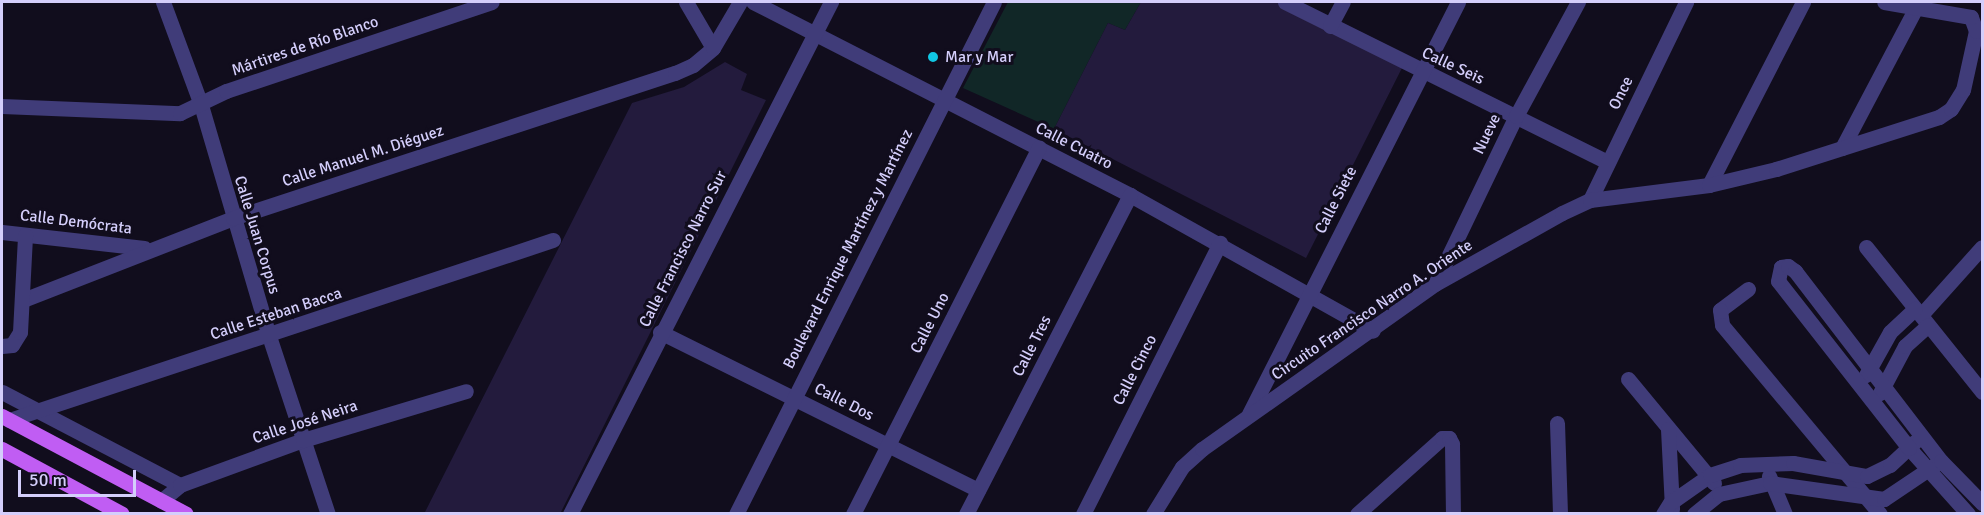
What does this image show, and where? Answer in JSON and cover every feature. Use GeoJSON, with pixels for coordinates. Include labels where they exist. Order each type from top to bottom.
{"type":"FeatureCollection","features":[{"type":"Feature","properties":{"kind":"main road"},"geometry":{"type":"LineString","coordinates":[[5,418],[186,513]]}},
{"type":"Feature","properties":{"kind":"main road"},"geometry":{"type":"LineString","coordinates":[[2,449],[122,513]]}},
{"type":"Feature","properties":{"kind":"street","name":"Calle Juan Corpus"},"geometry":{"type":"LineString","coordinates":[[163,2],[201,105],[269,336],[328,513]]}},
{"type":"Feature","properties":{"kind":"street","name":"Mártires de Río Blanco"},"geometry":{"type":"LineString","coordinates":[[2,106],[165,115],[201,105],[226,91],[492,2]]}},
{"type":"Feature","properties":{"kind":"street"},"geometry":{"type":"LineString","coordinates":[[686,2],[713,48],[740,2]]}},
{"type":"Feature","properties":{"kind":"street","name":"Calle Cuatro"},"geometry":{"type":"LineString","coordinates":[[753,2],[1130,195],[1220,243],[1373,331]]}},
{"type":"Feature","properties":{"kind":"street","name":"Calle Francisco Narro Sur"},"geometry":{"type":"LineString","coordinates":[[570,513],[660,332],[831,2]]}},
{"type":"Feature","properties":{"kind":"street","name":"Boulevard Enrique Martínez y Martínez"},"geometry":{"type":"LineString","coordinates":[[736,513],[994,2]]}},
{"type":"Feature","properties":{"kind":"street","name":"Calle Seis"},"geometry":{"type":"LineString","coordinates":[[1285,2],[1607,162]]}},
{"type":"Feature","properties":{"kind":"street"},"geometry":{"type":"LineString","coordinates":[[1330,26],[1343,2]]}},
{"type":"Feature","properties":{"kind":"street","name":"Calle Siete"},"geometry":{"type":"LineString","coordinates":[[1248,416],[1458,2]]}},
{"type":"Feature","properties":{"kind":"street","name":"Nueve"},"geometry":{"type":"LineString","coordinates":[[1435,284],[1516,116],[1578,2]]}},
{"type":"Feature","properties":{"kind":"street","name":"Once"},"geometry":{"type":"LineString","coordinates":[[1590,200],[1686,2]]}},
{"type":"Feature","properties":{"kind":"street"},"geometry":{"type":"LineString","coordinates":[[1709,185],[1803,2]]}},
{"type":"Feature","properties":{"kind":"street","name":"Circuito Francisco Narro A. Oriente"},"geometry":{"type":"LineString","coordinates":[[1153,513],[1182,467],[1248,416],[1373,331],[1435,284],[1590,200],[1709,185],[1842,148],[1939,117],[1959,101],[1975,23],[1964,13],[1884,2]]}},
{"type":"Feature","properties":{"kind":"street"},"geometry":{"type":"LineString","coordinates":[[1842,148],[1917,6]]}},
{"type":"Feature","properties":{"kind":"street","name":"Calle Manuel M. Diéguez"},"geometry":{"type":"LineString","coordinates":[[23,300],[147,249],[233,218],[675,73],[693,65],[713,48]]}},
{"type":"Feature","properties":{"kind":"street","name":"Calle Uno"},"geometry":{"type":"LineString","coordinates":[[853,513],[1040,148]]}},
{"type":"Feature","properties":{"kind":"street","name":"Calle Tres"},"geometry":{"type":"LineString","coordinates":[[966,513],[1130,195]]}},
{"type":"Feature","properties":{"kind":"street","name":"Calle Demócrata"},"geometry":{"type":"LineString","coordinates":[[2,232],[147,249]]}},
{"type":"Feature","properties":{"kind":"street"},"geometry":{"type":"LineString","coordinates":[[2,346],[12,345],[17,339],[23,300],[26,235]]}},
{"type":"Feature","properties":{"kind":"street","name":"Calle Esteban Bacca"},"geometry":{"type":"LineString","coordinates":[[5,418],[38,411],[269,336],[553,240]]}},
{"type":"Feature","properties":{"kind":"street","name":"Calle Cinco"},"geometry":{"type":"LineString","coordinates":[[1083,513],[1220,243]]}},
{"type":"Feature","properties":{"kind":"street"},"geometry":{"type":"LineString","coordinates":[[1866,247],[1983,392]]}},
{"type":"Feature","properties":{"kind":"street"},"geometry":{"type":"LineString","coordinates":[[1875,404],[1921,316],[1983,247]]}},
{"type":"Feature","properties":{"kind":"street"},"geometry":{"type":"LineString","coordinates":[[1968,513],[1909,448],[1778,281],[1777,272],[1781,267],[1788,266],[1795,271],[1941,461],[1983,503]]}},
{"type":"Feature","properties":{"kind":"street"},"geometry":{"type":"LineString","coordinates":[[1748,289],[1720,310],[1722,325],[1880,513]]}},
{"type":"Feature","properties":{"kind":"street"},"geometry":{"type":"LineString","coordinates":[[1861,386],[1890,332],[1921,316]]}},
{"type":"Feature","properties":{"kind":"street","name":"Calle Dos"},"geometry":{"type":"LineString","coordinates":[[660,332],[978,490]]}},
{"type":"Feature","properties":{"kind":"street"},"geometry":{"type":"LineString","coordinates":[[1628,379],[1668,429],[1710,475],[1719,494]]}},
{"type":"Feature","properties":{"kind":"street","name":"Calle José Neira"},"geometry":{"type":"LineString","coordinates":[[161,501],[180,485],[303,440],[466,391]]}},
{"type":"Feature","properties":{"kind":"street"},"geometry":{"type":"LineString","coordinates":[[2,392],[180,485]]}},
{"type":"Feature","properties":{"kind":"street"},"geometry":{"type":"LineString","coordinates":[[1557,423],[1560,513]]}},
{"type":"Feature","properties":{"kind":"street"},"geometry":{"type":"LineString","coordinates":[[1668,429],[1669,510]]}},
{"type":"Feature","properties":{"kind":"street"},"geometry":{"type":"LineString","coordinates":[[1669,510],[1710,475],[1740,465],[1766,462],[1867,476],[1890,465],[1921,435]]}},
{"type":"Feature","properties":{"kind":"street"},"geometry":{"type":"LineString","coordinates":[[1357,513],[1442,438],[1449,438],[1452,444],[1453,513]]}},
{"type":"Feature","properties":{"kind":"street"},"geometry":{"type":"LineString","coordinates":[[1694,513],[1719,494],[1770,483],[1884,499],[1941,461]]}},
{"type":"Feature","properties":{"kind":"street"},"geometry":{"type":"LineString","coordinates":[[1766,462],[1770,483],[1785,513]]}},
{"type":"Feature","properties":{"kind":"green space"},"geometry":{"type":"Polygon","coordinates":[[[1008,2],[1141,2],[1125,30],[1108,23],[1054,129],[963,88],[1008,2]]]}},
{"type":"Feature","properties":{"kind":"building"},"geometry":{"type":"Polygon","coordinates":[[[1141,2],[1278,2],[1404,64],[1306,258],[1054,129],[1108,23],[1125,30],[1141,2]]]}},
{"type":"Feature","properties":{"kind":"building"},"geometry":{"type":"Polygon","coordinates":[[[725,62],[747,74],[741,90],[766,100],[560,514],[424,514],[632,103],[684,87],[725,62]]]}},
{"type":"Feature","properties":{"kind":"place","name":"Mar y Mar"},"geometry":{"type":"Point","coordinates":[933,57]}}]}
